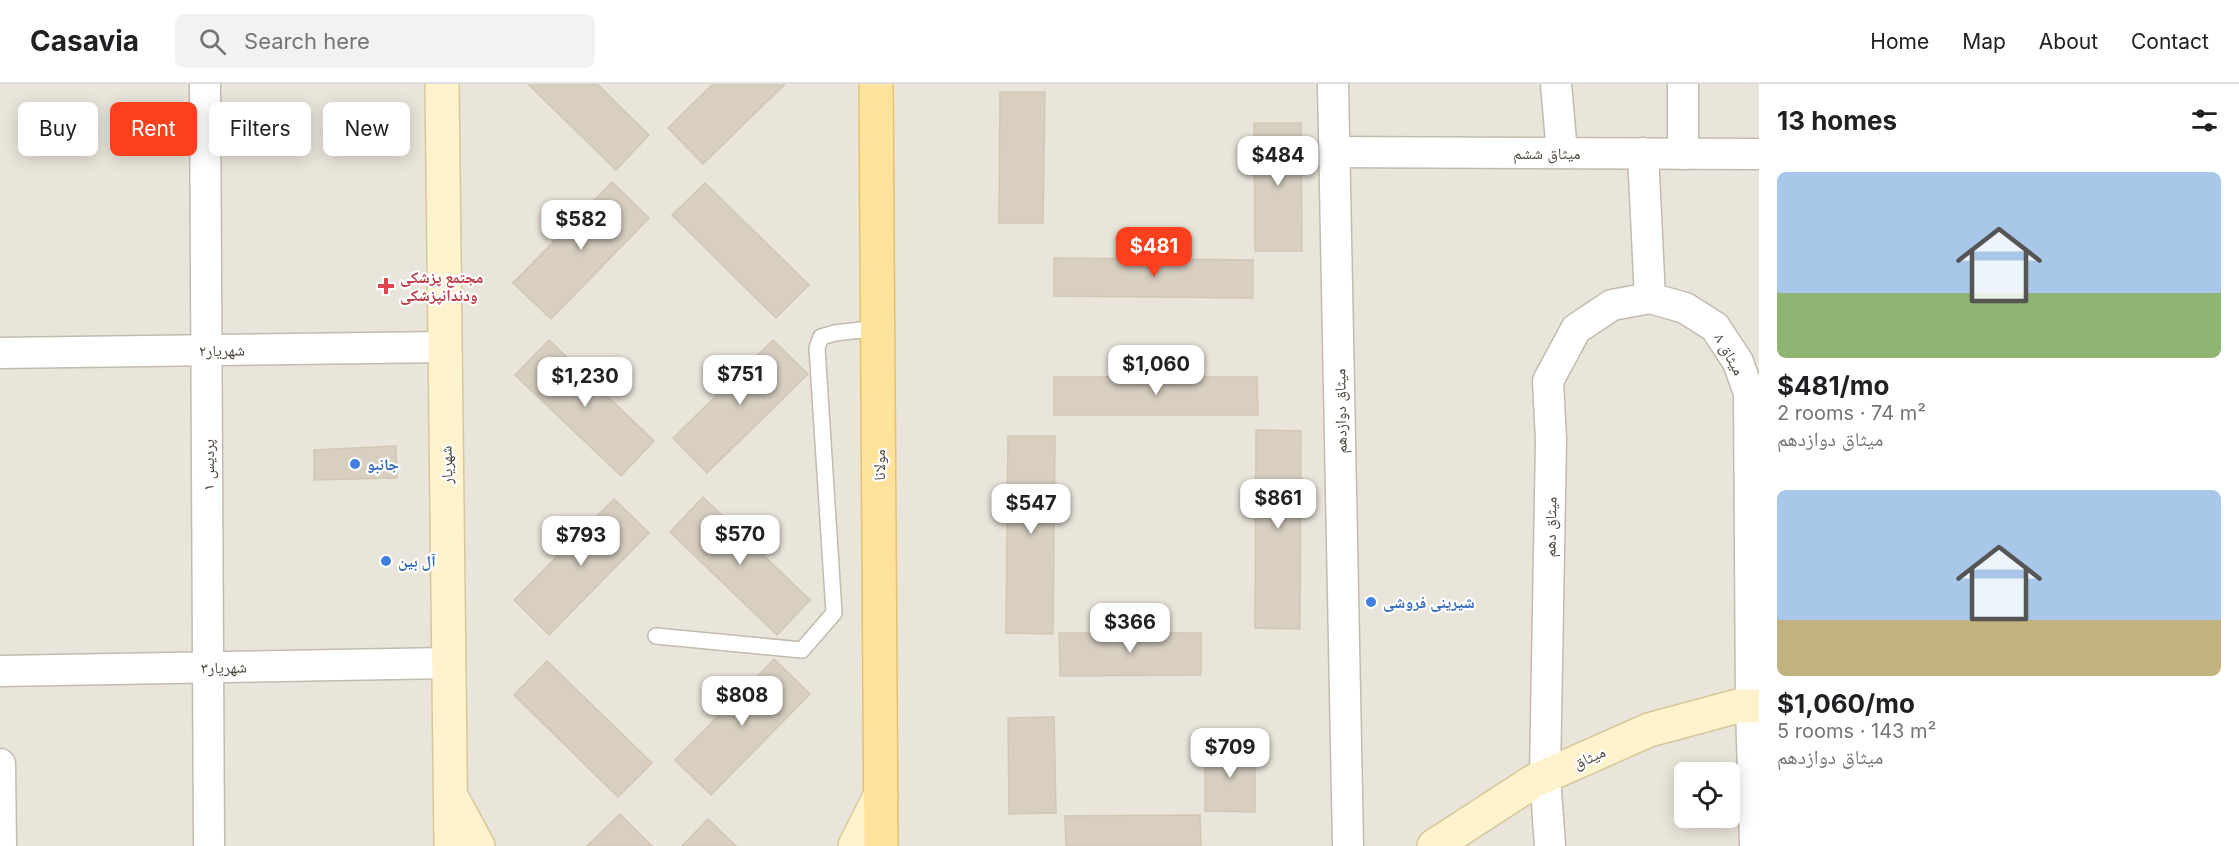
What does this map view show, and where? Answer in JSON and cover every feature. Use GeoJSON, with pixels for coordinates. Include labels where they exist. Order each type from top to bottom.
{"type":"FeatureCollection","features":[{"type":"Feature","properties":{"kind":"main road","name":"شهریار"},"geometry":{"type":"LineString","coordinates":[[442,84],[451,846]]}},
{"type":"Feature","properties":{"kind":"main road","name":"مولانا"},"geometry":{"type":"LineString","coordinates":[[876,84],[881,846]]}},
{"type":"Feature","properties":{"kind":"main road","name":"میثاق"},"geometry":{"type":"LineString","coordinates":[[1434,846],[1534,781],[1649,730],[1738,706],[1755,706]]}},
{"type":"Feature","properties":{"kind":"main road"},"geometry":{"type":"LineString","coordinates":[[449,791],[478,846]]}},
{"type":"Feature","properties":{"kind":"main road"},"geometry":{"type":"LineString","coordinates":[[855,846],[881,794]]}},
{"type":"Feature","properties":{"kind":"street","name":"پردیس ۱"},"geometry":{"type":"LineString","coordinates":[[205,84],[209,846]]}},
{"type":"Feature","properties":{"kind":"street","name":"میثاق دوازدهم"},"geometry":{"type":"LineString","coordinates":[[1333,84],[1348,846]]}},
{"type":"Feature","properties":{"kind":"street"},"geometry":{"type":"LineString","coordinates":[[1556,84],[1562,153]]}},
{"type":"Feature","properties":{"kind":"street"},"geometry":{"type":"LineString","coordinates":[[1683,84],[1683,154]]}},
{"type":"Feature","properties":{"kind":"street","name":"میثاق ششم"},"geometry":{"type":"LineString","coordinates":[[1335,152],[1759,154]]}},
{"type":"Feature","properties":{"kind":"street"},"geometry":{"type":"LineString","coordinates":[[1643,153],[1650,298]]}},
{"type":"Feature","properties":{"kind":"street","name":"میثاق ۸"},"geometry":{"type":"LineString","coordinates":[[1612,305],[1650,298],[1685,308],[1715,327],[1738,362],[1749,393],[1755,706],[1755,846]]}},
{"type":"Feature","properties":{"kind":"street","name":"میثاق دهم"},"geometry":{"type":"LineString","coordinates":[[1550,846],[1545,776],[1551,440],[1548,381],[1576,329],[1612,305]]}},
{"type":"Feature","properties":{"kind":"street","name":"شهریار۲"},"geometry":{"type":"LineString","coordinates":[[0,353],[445,347]]}},
{"type":"Feature","properties":{"kind":"street","name":"شهریار۳"},"geometry":{"type":"LineString","coordinates":[[0,671],[448,663]]}},
{"type":"Feature","properties":{"kind":"street"},"geometry":{"type":"LineString","coordinates":[[0,764],[1,846]]}},
{"type":"Feature","properties":{"kind":"lane"},"geometry":{"type":"LineString","coordinates":[[656,636],[802,650],[834,613],[817,348],[821,337],[878,328]]}},
{"type":"Feature","properties":{"kind":"shaded area"},"geometry":{"type":"Polygon","coordinates":[[[0,84],[1759,84],[1759,846],[0,846],[0,84]]]}},
{"type":"Feature","properties":{"kind":"building"},"geometry":{"type":"Polygon","coordinates":[[[528,84],[597,84],[649,135],[616,170],[528,84]]]}},
{"type":"Feature","properties":{"kind":"building"},"geometry":{"type":"Polygon","coordinates":[[[713,84],[785,84],[703,164],[668,128],[713,84]]]}},
{"type":"Feature","properties":{"kind":"building"},"geometry":{"type":"Polygon","coordinates":[[[1000,92],[1045,92],[1043,223],[999,223],[1000,92]]]}},
{"type":"Feature","properties":{"kind":"building"},"geometry":{"type":"Polygon","coordinates":[[[1254,123],[1301,123],[1302,251],[1255,251],[1254,123]]]}},
{"type":"Feature","properties":{"kind":"building"},"geometry":{"type":"Polygon","coordinates":[[[612,182],[649,218],[551,319],[513,283],[612,182]]]}},
{"type":"Feature","properties":{"kind":"building"},"geometry":{"type":"Polygon","coordinates":[[[705,183],[809,285],[776,318],[672,215],[705,183]]]}},
{"type":"Feature","properties":{"kind":"building"},"geometry":{"type":"Polygon","coordinates":[[[1054,258],[1253,260],[1253,298],[1054,296],[1054,258]]]}},
{"type":"Feature","properties":{"kind":"building"},"geometry":{"type":"Polygon","coordinates":[[[549,340],[654,441],[621,476],[515,375],[549,340]]]}},
{"type":"Feature","properties":{"kind":"building"},"geometry":{"type":"Polygon","coordinates":[[[773,340],[808,374],[707,473],[673,438],[773,340]]]}},
{"type":"Feature","properties":{"kind":"building"},"geometry":{"type":"Polygon","coordinates":[[[1054,377],[1257,377],[1258,415],[1054,415],[1054,377]]]}},
{"type":"Feature","properties":{"kind":"building"},"geometry":{"type":"Polygon","coordinates":[[[1256,430],[1301,431],[1300,629],[1255,628],[1256,430]]]}},
{"type":"Feature","properties":{"kind":"building"},"geometry":{"type":"Polygon","coordinates":[[[1008,436],[1055,436],[1053,634],[1006,633],[1008,436]]]}},
{"type":"Feature","properties":{"kind":"building","name":"جانبو"},"geometry":{"type":"Polygon","coordinates":[[[396,446],[397,478],[314,480],[314,450],[396,446]]]}},
{"type":"Feature","properties":{"kind":"building"},"geometry":{"type":"Polygon","coordinates":[[[703,497],[810,600],[777,635],[670,532],[703,497]]]}},
{"type":"Feature","properties":{"kind":"building"},"geometry":{"type":"Polygon","coordinates":[[[614,499],[649,533],[549,635],[514,600],[614,499]]]}},
{"type":"Feature","properties":{"kind":"building"},"geometry":{"type":"Polygon","coordinates":[[[1059,633],[1201,633],[1201,675],[1060,676],[1059,633]]]}},
{"type":"Feature","properties":{"kind":"building"},"geometry":{"type":"Polygon","coordinates":[[[774,659],[810,694],[711,795],[675,760],[774,659]]]}},
{"type":"Feature","properties":{"kind":"building"},"geometry":{"type":"Polygon","coordinates":[[[547,661],[652,763],[618,797],[514,695],[547,661]]]}},
{"type":"Feature","properties":{"kind":"building"},"geometry":{"type":"Polygon","coordinates":[[[1054,717],[1056,813],[1009,814],[1008,718],[1054,717]]]}},
{"type":"Feature","properties":{"kind":"building"},"geometry":{"type":"Polygon","coordinates":[[[1205,747],[1255,747],[1255,812],[1205,811],[1205,747]]]}},
{"type":"Feature","properties":{"kind":"building"},"geometry":{"type":"Polygon","coordinates":[[[620,814],[652,846],[587,846],[620,814]]]}},
{"type":"Feature","properties":{"kind":"building"},"geometry":{"type":"Polygon","coordinates":[[[1200,815],[1201,846],[1066,846],[1065,816],[1200,815]]]}},
{"type":"Feature","properties":{"kind":"building"},"geometry":{"type":"Polygon","coordinates":[[[708,819],[736,846],[682,846],[708,819]]]}},
{"type":"Feature","properties":{"kind":"place","name":"مجتمع پزشکی ودندانپزشکی"},"geometry":{"type":"Point","coordinates":[386,286]}},
{"type":"Feature","properties":{"kind":"place","name":"جانبو"},"geometry":{"type":"Point","coordinates":[355,464]}},
{"type":"Feature","properties":{"kind":"place","name":"آل بین"},"geometry":{"type":"Point","coordinates":[386,561]}},
{"type":"Feature","properties":{"kind":"place","name":"شیرینی فروشی"},"geometry":{"type":"Point","coordinates":[1371,602]}}]}
